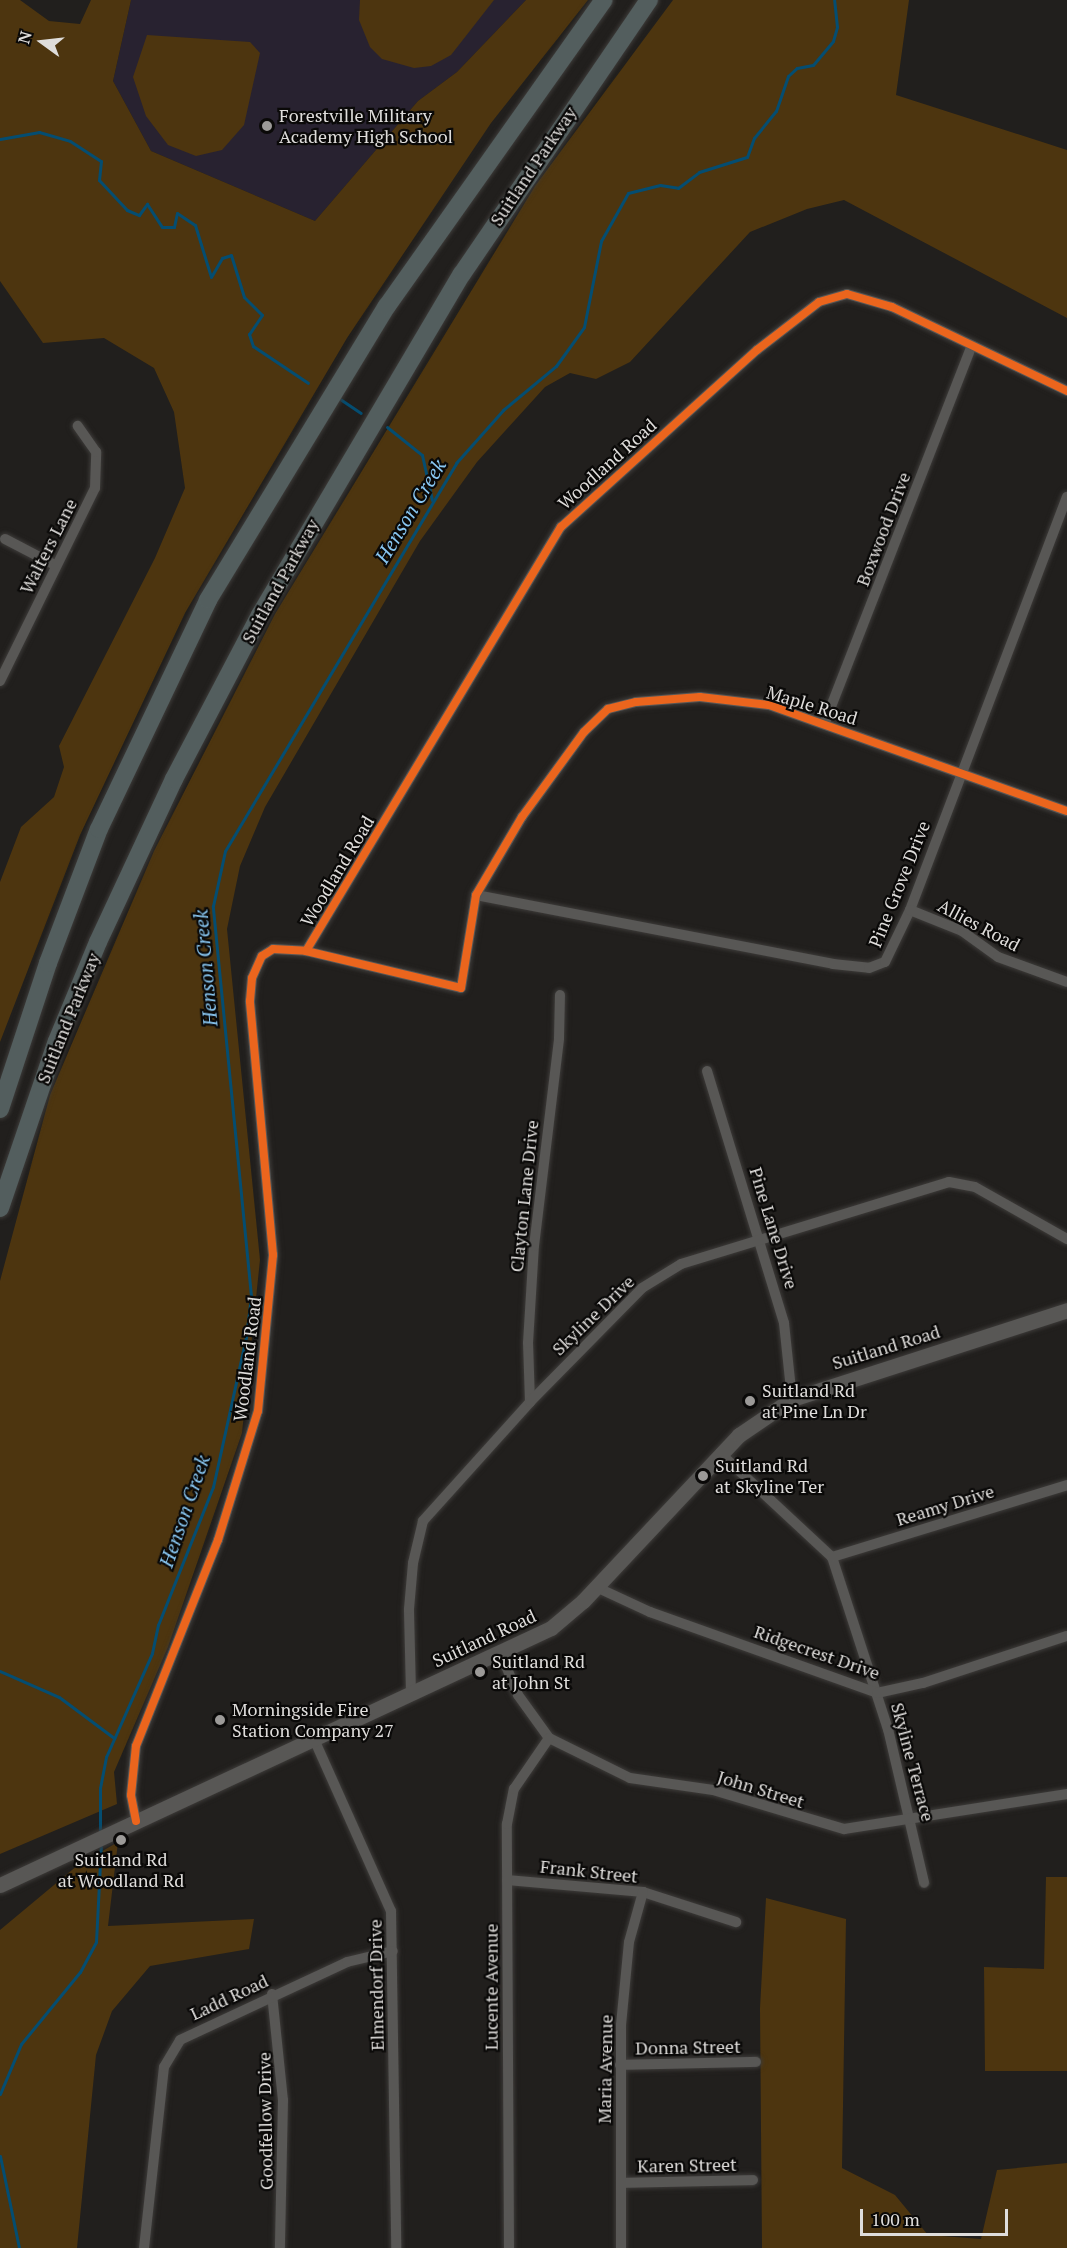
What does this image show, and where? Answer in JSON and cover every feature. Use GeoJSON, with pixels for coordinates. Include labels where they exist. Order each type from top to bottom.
{"type":"FeatureCollection","features":[{"type":"Feature","properties":{"kind":"highway","name":"Suitland Parkway"},"geometry":{"type":"LineString","coordinates":[[0,1109],[42,980],[95,840],[208,600],[381,313],[604,0]]}},
{"type":"Feature","properties":{"kind":"highway","name":"Suitland Parkway"},"geometry":{"type":"LineString","coordinates":[[0,1208],[57,1041],[98,942],[169,790],[251,632],[433,320],[649,0]]}},
{"type":"Feature","properties":{"kind":"main road","name":"Suitland Road"},"geometry":{"type":"LineString","coordinates":[[0,1885],[411,1693],[501,1654],[551,1628],[596,1587],[720,1454],[757,1420],[792,1399],[1067,1310]]}},
{"type":"Feature","properties":{"kind":"street","name":"Woodland Road"},"geometry":{"type":"LineString","coordinates":[[136,1821],[131,1795],[136,1746],[239,1482],[264,1365],[273,1255],[252,978],[262,956],[273,949],[306,951],[550,544],[591,496],[757,350],[830,297],[847,294],[892,307],[971,348],[1067,391]]}},
{"type":"Feature","properties":{"kind":"street","name":"Boxwood Drive"},"geometry":{"type":"LineString","coordinates":[[825,722],[971,348]]}},
{"type":"Feature","properties":{"kind":"street","name":"Walters Lane"},"geometry":{"type":"LineString","coordinates":[[0,681],[3,665],[56,565],[98,475],[96,452],[78,426]]}},
{"type":"Feature","properties":{"kind":"street","name":"Pine Grove Drive"},"geometry":{"type":"LineString","coordinates":[[476,895],[869,968],[885,962],[910,910],[960,773],[1067,497]]}},
{"type":"Feature","properties":{"kind":"street"},"geometry":{"type":"LineString","coordinates":[[5,539],[56,565]]}},
{"type":"Feature","properties":{"kind":"street","name":"Maple Road"},"geometry":{"type":"LineString","coordinates":[[306,951],[461,988],[476,895],[553,769],[608,709],[662,699],[738,699],[825,722],[1067,812]]}},
{"type":"Feature","properties":{"kind":"street","name":"Allies Road"},"geometry":{"type":"LineString","coordinates":[[910,910],[962,931],[998,957],[1067,982]]}},
{"type":"Feature","properties":{"kind":"street","name":"Clayton Lane Drive"},"geometry":{"type":"LineString","coordinates":[[530,1402],[528,1343],[534,1246],[559,1038],[560,995]]}},
{"type":"Feature","properties":{"kind":"street","name":"Pine Lane Drive"},"geometry":{"type":"LineString","coordinates":[[707,1071],[762,1239],[784,1323],[792,1399]]}},
{"type":"Feature","properties":{"kind":"street","name":"Skyline Drive"},"geometry":{"type":"LineString","coordinates":[[411,1693],[409,1609],[414,1554],[423,1521],[530,1402],[642,1288],[681,1264],[949,1182],[975,1187],[1067,1239]]}},
{"type":"Feature","properties":{"kind":"street","name":"Skyline Terrace"},"geometry":{"type":"LineString","coordinates":[[720,1454],[832,1557],[877,1693],[913,1820],[924,1883]]}},
{"type":"Feature","properties":{"kind":"street","name":"Reamy Drive"},"geometry":{"type":"LineString","coordinates":[[832,1557],[1067,1485]]}},
{"type":"Feature","properties":{"kind":"street","name":"Ridgecrest Drive"},"geometry":{"type":"LineString","coordinates":[[596,1587],[632,1605],[877,1693],[923,1683],[1067,1636]]}},
{"type":"Feature","properties":{"kind":"street","name":"John Street"},"geometry":{"type":"LineString","coordinates":[[501,1654],[518,1695],[549,1738],[630,1778],[713,1790],[820,1824],[844,1829],[913,1820],[1067,1794]]}},
{"type":"Feature","properties":{"kind":"street","name":"Lucente Avenue"},"geometry":{"type":"LineString","coordinates":[[508,2248],[507,1880],[510,1802],[525,1768],[549,1738]]}},
{"type":"Feature","properties":{"kind":"street","name":"Elmendorf Drive"},"geometry":{"type":"LineString","coordinates":[[314,1739],[392,1911],[396,2248]]}},
{"type":"Feature","properties":{"kind":"street","name":"Frank Street"},"geometry":{"type":"LineString","coordinates":[[507,1880],[643,1892],[736,1922]]}},
{"type":"Feature","properties":{"kind":"street","name":"Maria Avenue"},"geometry":{"type":"LineString","coordinates":[[621,2248],[620,2065],[624,1977],[643,1892]]}},
{"type":"Feature","properties":{"kind":"street","name":"Ladd Road"},"geometry":{"type":"LineString","coordinates":[[144,2248],[158,2102],[172,2050],[196,2029],[272,1994],[347,1962],[393,1951]]}},
{"type":"Feature","properties":{"kind":"street","name":"Goodfellow Drive"},"geometry":{"type":"LineString","coordinates":[[272,1994],[283,2088],[280,2248]]}},
{"type":"Feature","properties":{"kind":"street","name":"Donna Street"},"geometry":{"type":"LineString","coordinates":[[620,2065],[756,2062]]}},
{"type":"Feature","properties":{"kind":"street","name":"Karen Street"},"geometry":{"type":"LineString","coordinates":[[621,2183],[753,2180]]}},
{"type":"Feature","properties":{"kind":"shaded area"},"geometry":{"type":"Polygon","coordinates":[[[0,0],[20,0],[49,21],[80,24],[91,0],[131,0],[113,81],[151,151],[315,221],[418,101],[457,72],[526,0],[588,0],[491,123],[347,338],[185,613],[80,835],[0,1042],[0,882],[21,827],[54,797],[64,767],[59,746],[155,558],[185,488],[174,412],[154,368],[104,338],[43,343],[0,281],[0,0]]]}},
{"type":"Feature","properties":{"kind":"shaded area","name":"Forestville Military Academy High School"},"geometry":{"type":"Polygon","coordinates":[[[131,0],[526,0],[457,72],[418,101],[315,221],[151,151],[113,81],[131,0]]]}},
{"type":"Feature","properties":{"kind":"shaded area"},"geometry":{"type":"Polygon","coordinates":[[[360,0],[494,0],[451,55],[431,66],[414,68],[382,59],[370,47],[359,20],[360,0]]]}},
{"type":"Feature","properties":{"kind":"shaded area"},"geometry":{"type":"Polygon","coordinates":[[[673,0],[909,0],[896,95],[1067,150],[1067,318],[844,200],[807,209],[750,232],[630,362],[596,379],[570,373],[545,387],[477,462],[420,541],[265,807],[240,866],[227,929],[260,1260],[242,1433],[168,1647],[114,1772],[117,1804],[0,1854],[0,1281],[50,1095],[154,851],[275,614],[535,186],[673,0]]]}},
{"type":"Feature","properties":{"kind":"shaded area"},"geometry":{"type":"Polygon","coordinates":[[[147,35],[250,42],[260,53],[244,125],[222,150],[196,156],[168,145],[146,116],[133,77],[147,35]]]}},
{"type":"Feature","properties":{"kind":"shaded area"},"geometry":{"type":"Polygon","coordinates":[[[118,1842],[108,1926],[254,1919],[249,1949],[150,1966],[112,2011],[96,2055],[77,2248],[0,2248],[0,1930],[78,1865],[118,1842]]]}},
{"type":"Feature","properties":{"kind":"shaded area"},"geometry":{"type":"Polygon","coordinates":[[[1046,1877],[1067,1877],[1067,2071],[985,2071],[984,1967],[1044,1969],[1046,1877]]]}},
{"type":"Feature","properties":{"kind":"shaded area"},"geometry":{"type":"Polygon","coordinates":[[[766,1898],[846,1919],[842,2168],[895,2195],[928,2235],[981,2239],[997,2170],[1067,2163],[1067,2248],[762,2248],[760,2008],[766,1898]]]}},
{"type":"Feature","properties":{"kind":"waterway","name":"Henson Creek"},"geometry":{"type":"LineString","coordinates":[[100,1832],[100,1788],[106,1757],[152,1653],[158,1625],[213,1487],[246,1337],[251,1296],[213,906],[225,851],[456,463],[503,410],[556,366],[584,327],[601,241],[628,193],[660,185],[678,188],[699,172],[747,157],[754,138],[776,111],[788,76],[797,68],[813,65],[833,41],[837,27],[834,0]]}},
{"type":"Feature","properties":{"kind":"waterway"},"geometry":{"type":"LineString","coordinates":[[0,139],[39,132],[70,141],[101,161],[99,180],[127,210],[139,215],[147,204],[162,227],[174,227],[177,213],[195,225],[211,277],[222,258],[231,255],[244,297],[262,315],[249,334],[253,346],[308,383]]}},
{"type":"Feature","properties":{"kind":"waterway"},"geometry":{"type":"LineString","coordinates":[[340,399],[361,413]]}},
{"type":"Feature","properties":{"kind":"waterway"},"geometry":{"type":"LineString","coordinates":[[387,427],[422,455],[432,500]]}},
{"type":"Feature","properties":{"kind":"waterway"},"geometry":{"type":"LineString","coordinates":[[0,1671],[59,1697],[114,1738]]}},
{"type":"Feature","properties":{"kind":"waterway","name":"Henson Creek"},"geometry":{"type":"LineString","coordinates":[[0,2094],[21,2044],[80,1972],[96,1942],[101,1842]]}},
{"type":"Feature","properties":{"kind":"waterway","name":"Henson Creek"},"geometry":{"type":"LineString","coordinates":[[0,2156],[19,2248]]}},
{"type":"Feature","properties":{"kind":"cycle path"},"geometry":{"type":"LineString","coordinates":[[306,951],[561,527],[757,350],[819,302],[847,294],[892,307],[1067,391]]}},
{"type":"Feature","properties":{"kind":"cycle path"},"geometry":{"type":"LineString","coordinates":[[136,1821],[131,1795],[136,1746],[218,1540],[258,1411],[273,1255],[250,1001],[252,978],[262,956],[273,949],[306,951],[461,988],[476,895],[522,817],[584,732],[608,709],[636,702],[700,697],[769,705],[1067,811]]}},
{"type":"Feature","properties":{"kind":"place","name":"Forestville Military Academy High School"},"geometry":{"type":"Point","coordinates":[267,126]}},
{"type":"Feature","properties":{"kind":"place","name":"Suitland Rd at Pine Ln Dr"},"geometry":{"type":"Point","coordinates":[750,1401]}},
{"type":"Feature","properties":{"kind":"place","name":"Suitland Rd at Skyline Ter"},"geometry":{"type":"Point","coordinates":[703,1476]}},
{"type":"Feature","properties":{"kind":"place","name":"Suitland Rd at John St"},"geometry":{"type":"Point","coordinates":[480,1672]}},
{"type":"Feature","properties":{"kind":"place","name":"Morningside Fire Station Company 27"},"geometry":{"type":"Point","coordinates":[220,1720]}},
{"type":"Feature","properties":{"kind":"place","name":"Suitland Rd at Woodland Rd"},"geometry":{"type":"Point","coordinates":[121,1840]}}]}
